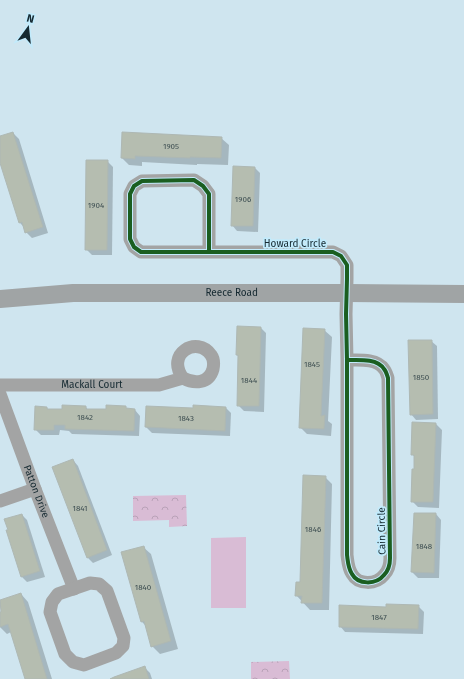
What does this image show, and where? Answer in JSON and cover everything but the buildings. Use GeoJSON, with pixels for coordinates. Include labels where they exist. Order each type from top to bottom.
{"type":"FeatureCollection","features":[{"type":"Feature","properties":{"kind":"main road","name":"Reece Road"},"geometry":{"type":"LineString","coordinates":[[0,299],[73,294],[464,294]]}},
{"type":"Feature","properties":{"kind":"street","name":"Howard Circle"},"geometry":{"type":"LineString","coordinates":[[209,252],[208,194],[203,186],[194,180],[142,181],[134,186],[130,194],[130,240],[134,247],[141,252],[209,252],[333,252],[341,256],[347,265],[347,293]]}},
{"type":"Feature","properties":{"kind":"street","name":"Cain Circle"},"geometry":{"type":"LineString","coordinates":[[347,293],[346,314],[347,555],[348,566],[352,575],[360,581],[369,583],[378,581],[385,575],[389,567],[390,558],[388,378],[384,368],[376,362],[365,360],[347,360]]}},
{"type":"Feature","properties":{"kind":"street","name":"Mackall Court"},"geometry":{"type":"LineString","coordinates":[[0,385],[159,385],[183,378]]}},
{"type":"Feature","properties":{"kind":"street","name":"Patton Drive"},"geometry":{"type":"LineString","coordinates":[[0,394],[74,589]]}},
{"type":"Feature","properties":{"kind":"street"},"geometry":{"type":"LineString","coordinates":[[0,501],[35,489]]}},
{"type":"Feature","properties":{"kind":"street"},"geometry":{"type":"LineString","coordinates":[[90,583],[99,584],[107,591],[124,638],[123,646],[116,653],[84,665],[73,662],[65,654],[50,612],[52,602],[58,594],[74,589],[90,583]]}},
{"type":"Feature","properties":{"kind":"green space"},"geometry":{"type":"Polygon","coordinates":[[[186,495],[187,526],[169,527],[169,520],[133,521],[133,496],[186,495]]]}},
{"type":"Feature","properties":{"kind":"green space"},"geometry":{"type":"Polygon","coordinates":[[[246,537],[246,608],[211,608],[211,538],[246,537]]]}},
{"type":"Feature","properties":{"kind":"green space"},"geometry":{"type":"Polygon","coordinates":[[[289,661],[290,679],[251,679],[251,662],[289,661]]]}},
{"type":"Feature","properties":{"kind":"cycle path"},"geometry":{"type":"LineString","coordinates":[[209,252],[209,194],[203,186],[194,180],[142,181],[134,186],[130,194],[130,239],[134,247],[141,252],[333,252],[341,256],[347,265],[346,314],[347,555],[348,565],[355,578],[363,582],[372,582],[381,578],[386,573],[390,560],[388,378],[385,370],[377,363],[367,360],[347,360]]}}]}
